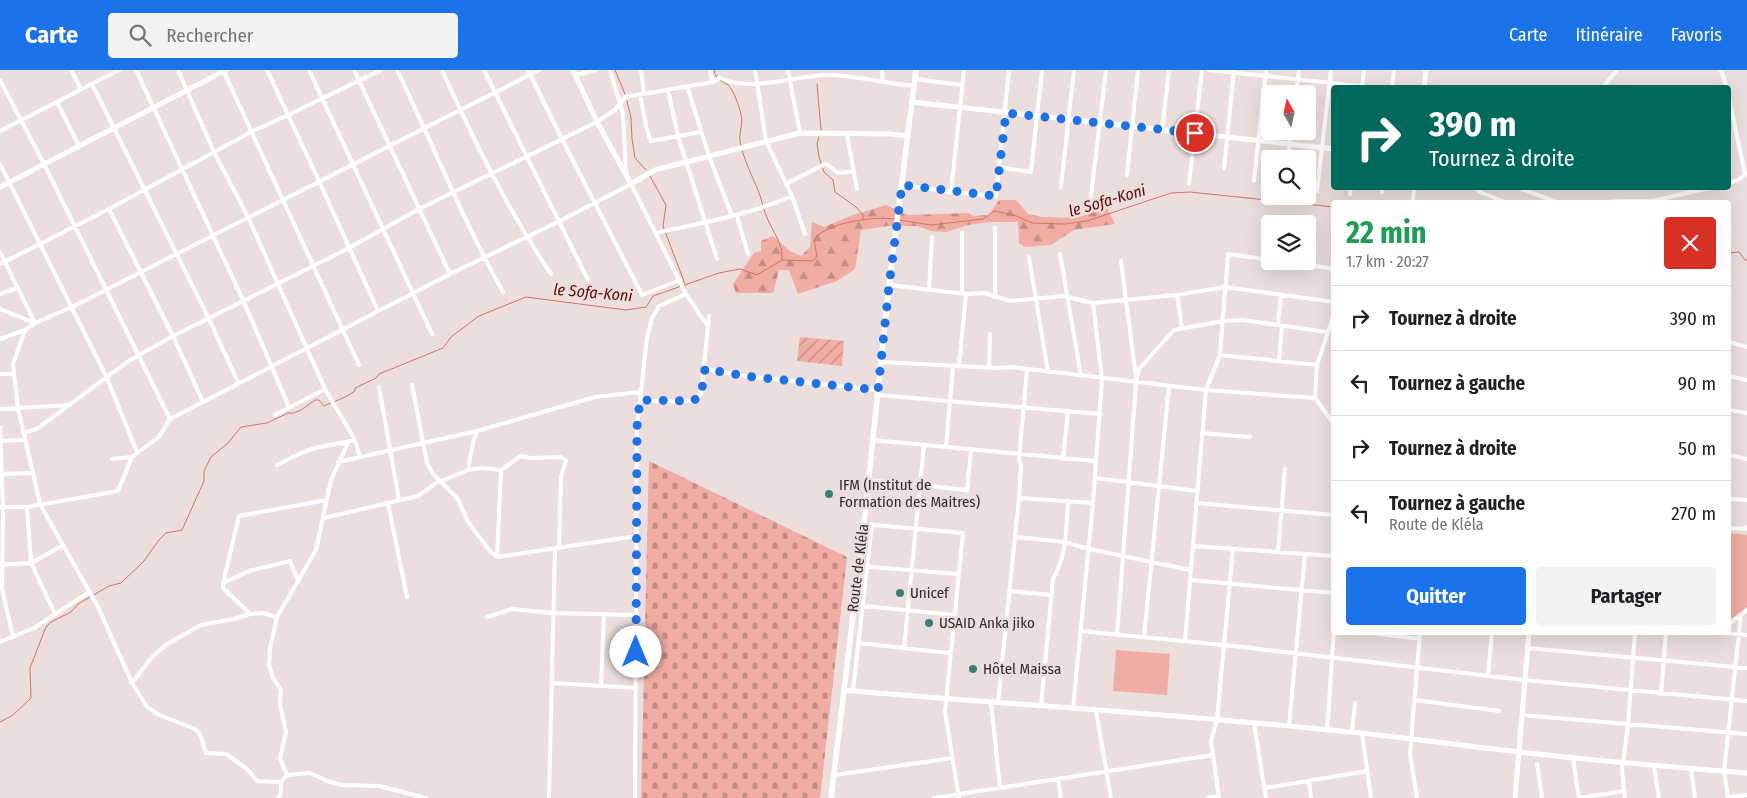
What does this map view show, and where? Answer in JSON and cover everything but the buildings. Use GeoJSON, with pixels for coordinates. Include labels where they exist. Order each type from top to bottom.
{"type":"FeatureCollection","features":[{"type":"Feature","properties":{"kind":"main road","name":"Route de Kléla"},"geometry":{"type":"LineString","coordinates":[[831,798],[864,524],[889,286],[916,70]]}},
{"type":"Feature","properties":{"kind":"street"},"geometry":{"type":"LineString","coordinates":[[71,70],[81,90]]}},
{"type":"Feature","properties":{"kind":"street"},"geometry":{"type":"LineString","coordinates":[[0,131],[119,70]]}},
{"type":"Feature","properties":{"kind":"street"},"geometry":{"type":"LineString","coordinates":[[136,70],[243,300],[289,407]]}},
{"type":"Feature","properties":{"kind":"street"},"geometry":{"type":"LineString","coordinates":[[178,70],[214,152],[248,217],[278,282],[306,349],[331,399],[355,440],[360,457]]}},
{"type":"Feature","properties":{"kind":"street"},"geometry":{"type":"LineString","coordinates":[[0,187],[224,70],[358,365]]}},
{"type":"Feature","properties":{"kind":"street"},"geometry":{"type":"LineString","coordinates":[[267,70],[378,311]]}},
{"type":"Feature","properties":{"kind":"street"},"geometry":{"type":"LineString","coordinates":[[309,70],[324,98],[432,334]]}},
{"type":"Feature","properties":{"kind":"street"},"geometry":{"type":"LineString","coordinates":[[354,70],[450,274]]}},
{"type":"Feature","properties":{"kind":"street"},"geometry":{"type":"LineString","coordinates":[[2,263],[109,209],[251,132],[381,70]]}},
{"type":"Feature","properties":{"kind":"street"},"geometry":{"type":"LineString","coordinates":[[397,70],[485,258],[503,292]]}},
{"type":"Feature","properties":{"kind":"street"},"geometry":{"type":"LineString","coordinates":[[442,70],[492,175],[526,237],[551,274]]}},
{"type":"Feature","properties":{"kind":"street"},"geometry":{"type":"LineString","coordinates":[[484,70],[588,280]]}},
{"type":"Feature","properties":{"kind":"street"},"geometry":{"type":"LineString","coordinates":[[0,338],[25,330],[35,323],[105,291],[495,92],[529,72],[539,70]]}},
{"type":"Feature","properties":{"kind":"street"},"geometry":{"type":"LineString","coordinates":[[596,70],[574,73],[597,122],[631,184],[686,294],[708,325]]}},
{"type":"Feature","properties":{"kind":"street"},"geometry":{"type":"LineString","coordinates":[[610,70],[623,114],[626,175]]}},
{"type":"Feature","properties":{"kind":"street"},"geometry":{"type":"LineString","coordinates":[[641,70],[648,140],[701,132]]}},
{"type":"Feature","properties":{"kind":"street"},"geometry":{"type":"LineString","coordinates":[[710,70],[716,80]]}},
{"type":"Feature","properties":{"kind":"street"},"geometry":{"type":"LineString","coordinates":[[755,70],[766,141],[792,196],[805,234]]}},
{"type":"Feature","properties":{"kind":"street"},"geometry":{"type":"LineString","coordinates":[[788,70],[800,134]]}},
{"type":"Feature","properties":{"kind":"street"},"geometry":{"type":"LineString","coordinates":[[803,70],[803,76]]}},
{"type":"Feature","properties":{"kind":"street"},"geometry":{"type":"LineString","coordinates":[[882,70],[883,82]]}},
{"type":"Feature","properties":{"kind":"street"},"geometry":{"type":"LineString","coordinates":[[951,192],[964,70]]}},
{"type":"Feature","properties":{"kind":"street"},"geometry":{"type":"LineString","coordinates":[[902,185],[996,196],[1009,70]]}},
{"type":"Feature","properties":{"kind":"street"},"geometry":{"type":"LineString","coordinates":[[999,167],[1031,172],[1042,70]]}},
{"type":"Feature","properties":{"kind":"street"},"geometry":{"type":"LineString","coordinates":[[1061,187],[1074,70]]}},
{"type":"Feature","properties":{"kind":"street"},"geometry":{"type":"LineString","coordinates":[[1090,204],[1106,70]]}},
{"type":"Feature","properties":{"kind":"street"},"geometry":{"type":"LineString","coordinates":[[1127,176],[1138,70]]}},
{"type":"Feature","properties":{"kind":"street"},"geometry":{"type":"LineString","coordinates":[[1162,130],[1169,70]]}},
{"type":"Feature","properties":{"kind":"street"},"geometry":{"type":"LineString","coordinates":[[1189,184],[1202,70]]}},
{"type":"Feature","properties":{"kind":"street"},"geometry":{"type":"LineString","coordinates":[[1208,70],[1354,85]]}},
{"type":"Feature","properties":{"kind":"street"},"geometry":{"type":"LineString","coordinates":[[1254,181],[1266,70]]}},
{"type":"Feature","properties":{"kind":"street"},"geometry":{"type":"LineString","coordinates":[[1297,85],[1299,70]]}},
{"type":"Feature","properties":{"kind":"street"},"geometry":{"type":"LineString","coordinates":[[1317,190],[1331,70]]}},
{"type":"Feature","properties":{"kind":"street"},"geometry":{"type":"LineString","coordinates":[[1362,85],[1364,70]]}},
{"type":"Feature","properties":{"kind":"street"},"geometry":{"type":"LineString","coordinates":[[1392,85],[1394,70]]}},
{"type":"Feature","properties":{"kind":"street"},"geometry":{"type":"LineString","coordinates":[[1424,85],[1426,70]]}},
{"type":"Feature","properties":{"kind":"street"},"geometry":{"type":"LineString","coordinates":[[1604,85],[1617,70]]}},
{"type":"Feature","properties":{"kind":"street"},"geometry":{"type":"LineString","coordinates":[[1721,70],[1725,85]]}},
{"type":"Feature","properties":{"kind":"street"},"geometry":{"type":"LineString","coordinates":[[529,72],[642,295],[680,280]]}},
{"type":"Feature","properties":{"kind":"street"},"geometry":{"type":"LineString","coordinates":[[1224,168],[1234,72]]}},
{"type":"Feature","properties":{"kind":"street"},"geometry":{"type":"LineString","coordinates":[[23,433],[37,429],[139,355],[173,336],[349,248],[419,209],[492,175],[597,122],[615,110],[625,98],[642,93],[668,90],[716,80],[748,86],[803,76],[833,75],[883,82],[962,85]]}},
{"type":"Feature","properties":{"kind":"street"},"geometry":{"type":"LineString","coordinates":[[0,80],[44,164],[105,291],[170,419]]}},
{"type":"Feature","properties":{"kind":"street"},"geometry":{"type":"LineString","coordinates":[[92,84],[208,317],[238,382]]}},
{"type":"Feature","properties":{"kind":"street"},"geometry":{"type":"LineString","coordinates":[[687,86],[709,156],[748,254]]}},
{"type":"Feature","properties":{"kind":"street"},"geometry":{"type":"LineString","coordinates":[[668,90],[678,136],[717,259]]}},
{"type":"Feature","properties":{"kind":"street"},"geometry":{"type":"LineString","coordinates":[[57,102],[79,146]]}},
{"type":"Feature","properties":{"kind":"street"},"geometry":{"type":"LineString","coordinates":[[912,102],[1331,149]]}},
{"type":"Feature","properties":{"kind":"street"},"geometry":{"type":"LineString","coordinates":[[1731,107],[1746,174],[1731,182]]}},
{"type":"Feature","properties":{"kind":"street"},"geometry":{"type":"LineString","coordinates":[[1,507],[27,506],[118,491],[132,457],[159,437],[170,419],[238,382],[450,274],[560,221],[655,170],[800,134],[890,134],[908,136]]}},
{"type":"Feature","properties":{"kind":"street"},"geometry":{"type":"LineString","coordinates":[[848,134],[857,189]]}},
{"type":"Feature","properties":{"kind":"street"},"geometry":{"type":"LineString","coordinates":[[1289,150],[1290,140]]}},
{"type":"Feature","properties":{"kind":"street"},"geometry":{"type":"LineString","coordinates":[[0,164],[107,378],[137,452]]}},
{"type":"Feature","properties":{"kind":"street"},"geometry":{"type":"LineString","coordinates":[[786,184],[825,164],[838,173],[854,171]]}},
{"type":"Feature","properties":{"kind":"street"},"geometry":{"type":"LineString","coordinates":[[1350,194],[1351,190]]}},
{"type":"Feature","properties":{"kind":"street"},"geometry":{"type":"LineString","coordinates":[[1413,200],[1414,190]]}},
{"type":"Feature","properties":{"kind":"street"},"geometry":{"type":"LineString","coordinates":[[1480,190],[1482,193],[1501,200]]}},
{"type":"Feature","properties":{"kind":"street"},"geometry":{"type":"LineString","coordinates":[[1524,190],[1552,200]]}},
{"type":"Feature","properties":{"kind":"street"},"geometry":{"type":"LineString","coordinates":[[1656,200],[1700,190]]}},
{"type":"Feature","properties":{"kind":"street"},"geometry":{"type":"LineString","coordinates":[[656,233],[764,208],[792,196]]}},
{"type":"Feature","properties":{"kind":"street"},"geometry":{"type":"LineString","coordinates":[[109,209],[173,336],[203,402]]}},
{"type":"Feature","properties":{"kind":"street"},"geometry":{"type":"LineString","coordinates":[[995,228],[995,297]]}},
{"type":"Feature","properties":{"kind":"street"},"geometry":{"type":"LineString","coordinates":[[959,366],[964,294],[962,233]]}},
{"type":"Feature","properties":{"kind":"street"},"geometry":{"type":"LineString","coordinates":[[928,290],[932,237]]}},
{"type":"Feature","properties":{"kind":"street"},"geometry":{"type":"LineString","coordinates":[[0,252],[2,263],[35,323]]}},
{"type":"Feature","properties":{"kind":"street"},"geometry":{"type":"LineString","coordinates":[[1060,254],[1081,376]]}},
{"type":"Feature","properties":{"kind":"street"},"geometry":{"type":"LineString","coordinates":[[1185,641],[1206,390],[1220,355],[1228,254],[1261,259]]}},
{"type":"Feature","properties":{"kind":"street"},"geometry":{"type":"LineString","coordinates":[[1029,257],[1048,372]]}},
{"type":"Feature","properties":{"kind":"street"},"geometry":{"type":"LineString","coordinates":[[1121,260],[1136,383]]}},
{"type":"Feature","properties":{"kind":"street"},"geometry":{"type":"LineString","coordinates":[[1316,266],[1331,269]]}},
{"type":"Feature","properties":{"kind":"street"},"geometry":{"type":"LineString","coordinates":[[889,286],[964,294],[985,293],[1010,301],[1068,297],[1093,303],[1176,295],[1225,287],[1331,302]]}},
{"type":"Feature","properties":{"kind":"street"},"geometry":{"type":"LineString","coordinates":[[0,294],[17,288]]}},
{"type":"Feature","properties":{"kind":"street"},"geometry":{"type":"LineString","coordinates":[[636,798],[637,427],[647,338],[652,318],[659,306],[686,294]]}},
{"type":"Feature","properties":{"kind":"street"},"geometry":{"type":"LineString","coordinates":[[1176,295],[1182,328]]}},
{"type":"Feature","properties":{"kind":"street"},"geometry":{"type":"LineString","coordinates":[[1280,361],[1281,295]]}},
{"type":"Feature","properties":{"kind":"street"},"geometry":{"type":"LineString","coordinates":[[1072,709],[1094,503],[1102,379],[1093,303]]}},
{"type":"Feature","properties":{"kind":"street"},"geometry":{"type":"LineString","coordinates":[[0,309],[35,323]]}},
{"type":"Feature","properties":{"kind":"street"},"geometry":{"type":"LineString","coordinates":[[640,400],[694,401],[701,395],[709,316]]}},
{"type":"Feature","properties":{"kind":"street"},"geometry":{"type":"LineString","coordinates":[[1117,635],[1136,383],[1139,369],[1174,330],[1182,328],[1223,321],[1242,320],[1326,332]]}},
{"type":"Feature","properties":{"kind":"street"},"geometry":{"type":"LineString","coordinates":[[1331,321],[1317,365],[1315,398],[1331,420]]}},
{"type":"Feature","properties":{"kind":"street"},"geometry":{"type":"LineString","coordinates":[[25,330],[14,358],[14,374],[24,440],[40,504],[90,593],[132,682],[147,707],[159,715],[195,729],[200,734],[206,753],[226,754],[247,769],[258,781],[281,782]]}},
{"type":"Feature","properties":{"kind":"street"},"geometry":{"type":"LineString","coordinates":[[989,368],[990,334]]}},
{"type":"Feature","properties":{"kind":"street"},"geometry":{"type":"LineString","coordinates":[[1731,343],[1747,347]]}},
{"type":"Feature","properties":{"kind":"street"},"geometry":{"type":"LineString","coordinates":[[1220,355],[1317,365]]}},
{"type":"Feature","properties":{"kind":"street"},"geometry":{"type":"LineString","coordinates":[[881,362],[989,368],[1012,367],[1136,383],[1315,398]]}},
{"type":"Feature","properties":{"kind":"street"},"geometry":{"type":"LineString","coordinates":[[946,447],[953,366]]}},
{"type":"Feature","properties":{"kind":"street"},"geometry":{"type":"LineString","coordinates":[[705,369],[745,376],[950,401],[1100,414]]}},
{"type":"Feature","properties":{"kind":"street"},"geometry":{"type":"LineString","coordinates":[[998,702],[1019,498],[1021,466],[1019,454],[1027,369]]}},
{"type":"Feature","properties":{"kind":"street"},"geometry":{"type":"LineString","coordinates":[[0,374],[14,374]]}},
{"type":"Feature","properties":{"kind":"street"},"geometry":{"type":"LineString","coordinates":[[1731,376],[1747,380]]}},
{"type":"Feature","properties":{"kind":"street"},"geometry":{"type":"LineString","coordinates":[[412,384],[427,463],[433,474],[458,499],[467,520],[489,550],[497,557],[637,536]]}},
{"type":"Feature","properties":{"kind":"street"},"geometry":{"type":"LineString","coordinates":[[1144,637],[1169,386]]}},
{"type":"Feature","properties":{"kind":"street"},"geometry":{"type":"LineString","coordinates":[[379,387],[399,500]]}},
{"type":"Feature","properties":{"kind":"street"},"geometry":{"type":"LineString","coordinates":[[275,414],[326,389]]}},
{"type":"Feature","properties":{"kind":"street"},"geometry":{"type":"LineString","coordinates":[[338,462],[477,430],[595,397],[641,392]]}},
{"type":"Feature","properties":{"kind":"street"},"geometry":{"type":"LineString","coordinates":[[0,409],[70,405]]}},
{"type":"Feature","properties":{"kind":"street"},"geometry":{"type":"LineString","coordinates":[[1731,410],[1747,413]]}},
{"type":"Feature","properties":{"kind":"street"},"geometry":{"type":"LineString","coordinates":[[1064,458],[1068,411]]}},
{"type":"Feature","properties":{"kind":"street"},"geometry":{"type":"LineString","coordinates":[[0,427],[2,589],[13,637]]}},
{"type":"Feature","properties":{"kind":"street"},"geometry":{"type":"LineString","coordinates":[[468,470],[477,430]]}},
{"type":"Feature","properties":{"kind":"street"},"geometry":{"type":"LineString","coordinates":[[1202,433],[1250,437]]}},
{"type":"Feature","properties":{"kind":"street"},"geometry":{"type":"LineString","coordinates":[[0,441],[24,440]]}},
{"type":"Feature","properties":{"kind":"street"},"geometry":{"type":"LineString","coordinates":[[277,465],[316,448],[348,443],[355,440]]}},
{"type":"Feature","properties":{"kind":"street"},"geometry":{"type":"LineString","coordinates":[[873,440],[1096,462]]}},
{"type":"Feature","properties":{"kind":"street"},"geometry":{"type":"LineString","coordinates":[[287,775],[280,758],[286,732],[280,705],[281,690],[273,678],[269,665],[270,648],[276,617],[316,550],[331,480],[348,443]]}},
{"type":"Feature","properties":{"kind":"street"},"geometry":{"type":"LineString","coordinates":[[904,648],[924,445]]}},
{"type":"Feature","properties":{"kind":"street"},"geometry":{"type":"LineString","coordinates":[[868,480],[967,490],[971,450]]}},
{"type":"Feature","properties":{"kind":"street"},"geometry":{"type":"LineString","coordinates":[[1731,455],[1747,459]]}},
{"type":"Feature","properties":{"kind":"street"},"geometry":{"type":"LineString","coordinates":[[324,518],[418,496],[440,481],[468,470],[482,468],[501,470],[521,456],[531,458],[561,457],[566,462],[561,476],[553,612],[549,798]]}},
{"type":"Feature","properties":{"kind":"street"},"geometry":{"type":"LineString","coordinates":[[112,460],[132,457]]}},
{"type":"Feature","properties":{"kind":"street"},"geometry":{"type":"LineString","coordinates":[[1278,552],[1285,469]]}},
{"type":"Feature","properties":{"kind":"street"},"geometry":{"type":"LineString","coordinates":[[497,557],[501,470]]}},
{"type":"Feature","properties":{"kind":"street"},"geometry":{"type":"LineString","coordinates":[[1,474],[33,473]]}},
{"type":"Feature","properties":{"kind":"street"},"geometry":{"type":"LineString","coordinates":[[1095,478],[1198,491]]}},
{"type":"Feature","properties":{"kind":"street"},"geometry":{"type":"LineString","coordinates":[[1019,498],[1094,503]]}},
{"type":"Feature","properties":{"kind":"street"},"geometry":{"type":"LineString","coordinates":[[1731,499],[1747,500]]}},
{"type":"Feature","properties":{"kind":"street"},"geometry":{"type":"LineString","coordinates":[[250,614],[223,588],[239,516],[327,500]]}},
{"type":"Feature","properties":{"kind":"street"},"geometry":{"type":"LineString","coordinates":[[1041,706],[1053,578],[1060,566],[1065,542],[1068,501]]}},
{"type":"Feature","properties":{"kind":"street"},"geometry":{"type":"LineString","coordinates":[[388,503],[407,597]]}},
{"type":"Feature","properties":{"kind":"street"},"geometry":{"type":"LineString","coordinates":[[1197,503],[1331,515]]}},
{"type":"Feature","properties":{"kind":"street"},"geometry":{"type":"LineString","coordinates":[[27,506],[31,563],[55,614]]}},
{"type":"Feature","properties":{"kind":"street"},"geometry":{"type":"LineString","coordinates":[[864,524],[963,533],[944,711],[958,796]]}},
{"type":"Feature","properties":{"kind":"street"},"geometry":{"type":"LineString","coordinates":[[853,691],[872,524]]}},
{"type":"Feature","properties":{"kind":"street"},"geometry":{"type":"LineString","coordinates":[[1731,528],[1744,529],[1747,527]]}},
{"type":"Feature","properties":{"kind":"street"},"geometry":{"type":"LineString","coordinates":[[1015,537],[1065,542],[1089,549],[1191,570]]}},
{"type":"Feature","properties":{"kind":"street"},"geometry":{"type":"LineString","coordinates":[[1,566],[31,563],[62,546]]}},
{"type":"Feature","properties":{"kind":"street"},"geometry":{"type":"LineString","coordinates":[[1193,546],[1331,556]]}},
{"type":"Feature","properties":{"kind":"street"},"geometry":{"type":"LineString","coordinates":[[1208,798],[1219,797],[1211,741],[1217,720],[1233,549]]}},
{"type":"Feature","properties":{"kind":"street"},"geometry":{"type":"LineString","coordinates":[[1289,726],[1305,554]]}},
{"type":"Feature","properties":{"kind":"street"},"geometry":{"type":"LineString","coordinates":[[223,583],[250,571],[290,562],[297,580]]}},
{"type":"Feature","properties":{"kind":"street"},"geometry":{"type":"LineString","coordinates":[[859,566],[958,574]]}},
{"type":"Feature","properties":{"kind":"street"},"geometry":{"type":"LineString","coordinates":[[1190,580],[1331,593]]}},
{"type":"Feature","properties":{"kind":"street"},"geometry":{"type":"LineString","coordinates":[[1010,591],[1051,595]]}},
{"type":"Feature","properties":{"kind":"street"},"geometry":{"type":"LineString","coordinates":[[0,642],[34,628],[90,593]]}},
{"type":"Feature","properties":{"kind":"street"},"geometry":{"type":"LineString","coordinates":[[854,605],[954,615]]}},
{"type":"Feature","properties":{"kind":"street"},"geometry":{"type":"LineString","coordinates":[[487,617],[512,609],[637,615]]}},
{"type":"Feature","properties":{"kind":"street"},"geometry":{"type":"LineString","coordinates":[[1731,622],[1747,610]]}},
{"type":"Feature","properties":{"kind":"street"},"geometry":{"type":"LineString","coordinates":[[132,682],[152,657],[167,644],[201,624],[234,619],[250,614],[263,613],[276,617]]}},
{"type":"Feature","properties":{"kind":"street"},"geometry":{"type":"LineString","coordinates":[[601,686],[604,614]]}},
{"type":"Feature","properties":{"kind":"street"},"geometry":{"type":"LineString","coordinates":[[1741,615],[1724,771],[1728,797],[1747,794]]}},
{"type":"Feature","properties":{"kind":"street"},"geometry":{"type":"LineString","coordinates":[[1080,631],[1224,645],[1524,680],[1747,701]]}},
{"type":"Feature","properties":{"kind":"street"},"geometry":{"type":"LineString","coordinates":[[1731,634],[1747,635]]}},
{"type":"Feature","properties":{"kind":"street"},"geometry":{"type":"LineString","coordinates":[[1327,730],[1334,635]]}},
{"type":"Feature","properties":{"kind":"street"},"geometry":{"type":"LineString","coordinates":[[1384,635],[1420,639]]}},
{"type":"Feature","properties":{"kind":"street"},"geometry":{"type":"LineString","coordinates":[[1417,798],[1410,754],[1420,635]]}},
{"type":"Feature","properties":{"kind":"street"},"geometry":{"type":"LineString","coordinates":[[1488,676],[1492,635]]}},
{"type":"Feature","properties":{"kind":"street"},"geometry":{"type":"LineString","coordinates":[[1515,798],[1528,635]]}},
{"type":"Feature","properties":{"kind":"street"},"geometry":{"type":"LineString","coordinates":[[1625,798],[1622,770],[1628,725],[1635,635]]}},
{"type":"Feature","properties":{"kind":"street"},"geometry":{"type":"LineString","coordinates":[[1661,694],[1666,635]]}},
{"type":"Feature","properties":{"kind":"street"},"geometry":{"type":"LineString","coordinates":[[858,643],[949,654]]}},
{"type":"Feature","properties":{"kind":"street"},"geometry":{"type":"LineString","coordinates":[[1527,648],[1747,668]]}},
{"type":"Feature","properties":{"kind":"street"},"geometry":{"type":"LineString","coordinates":[[552,683],[636,688]]}},
{"type":"Feature","properties":{"kind":"street"},"geometry":{"type":"LineString","coordinates":[[844,690],[1289,726],[1573,758],[1747,773]]}},
{"type":"Feature","properties":{"kind":"street"},"geometry":{"type":"LineString","coordinates":[[1415,700],[1499,711]]}},
{"type":"Feature","properties":{"kind":"street"},"geometry":{"type":"LineString","coordinates":[[991,702],[1000,788]]}},
{"type":"Feature","properties":{"kind":"street"},"geometry":{"type":"LineString","coordinates":[[1352,732],[1355,703]]}},
{"type":"Feature","properties":{"kind":"street"},"geometry":{"type":"LineString","coordinates":[[1096,711],[1111,798]]}},
{"type":"Feature","properties":{"kind":"street"},"geometry":{"type":"LineString","coordinates":[[1522,715],[1747,734]]}},
{"type":"Feature","properties":{"kind":"street"},"geometry":{"type":"LineString","coordinates":[[1254,723],[1266,798]]}},
{"type":"Feature","properties":{"kind":"street"},"geometry":{"type":"LineString","coordinates":[[1362,733],[1371,798]]}},
{"type":"Feature","properties":{"kind":"street"},"geometry":{"type":"LineString","coordinates":[[934,798],[958,796],[1213,755]]}},
{"type":"Feature","properties":{"kind":"street"},"geometry":{"type":"LineString","coordinates":[[834,775],[952,758]]}},
{"type":"Feature","properties":{"kind":"street"},"geometry":{"type":"LineString","coordinates":[[1573,758],[1579,798],[1624,791]]}},
{"type":"Feature","properties":{"kind":"street"},"geometry":{"type":"LineString","coordinates":[[1536,764],[1542,798]]}},
{"type":"Feature","properties":{"kind":"street"},"geometry":{"type":"LineString","coordinates":[[1654,766],[1659,798]]}},
{"type":"Feature","properties":{"kind":"street"},"geometry":{"type":"LineString","coordinates":[[1691,769],[1695,798]]}},
{"type":"Feature","properties":{"kind":"street"},"geometry":{"type":"LineString","coordinates":[[1265,788],[1367,771]]}},
{"type":"Feature","properties":{"kind":"street"},"geometry":{"type":"LineString","coordinates":[[278,798],[281,793],[281,782],[287,775],[310,773],[327,781],[342,785],[379,786],[426,798]]}},
{"type":"Feature","properties":{"kind":"street"},"geometry":{"type":"LineString","coordinates":[[1058,779],[1061,798]]}},
{"type":"Feature","properties":{"kind":"street"},"geometry":{"type":"LineString","coordinates":[[1309,781],[1311,798]]}},
{"type":"Feature","properties":{"kind":"green space"},"geometry":{"type":"Polygon","coordinates":[[[999,200],[1016,200],[1028,214],[1042,217],[1076,218],[1107,208],[1115,224],[1074,230],[1051,245],[1025,247],[1019,243],[1018,222],[989,222],[968,225],[946,232],[931,231],[917,226],[888,226],[861,230],[855,269],[837,281],[798,294],[789,270],[779,270],[773,293],[736,293],[733,284],[754,253],[761,251],[761,241],[773,236],[790,251],[801,256],[810,247],[812,222],[824,227],[850,216],[886,205],[908,215],[969,213],[973,216],[989,215],[999,200]]]}},
{"type":"Feature","properties":{"kind":"green space"},"geometry":{"type":"Polygon","coordinates":[[[800,337],[844,341],[842,366],[797,361],[800,337]]]}},
{"type":"Feature","properties":{"kind":"green space"},"geometry":{"type":"Polygon","coordinates":[[[649,461],[847,557],[820,798],[641,798],[649,461]]]}},
{"type":"Feature","properties":{"kind":"green space"},"geometry":{"type":"Polygon","coordinates":[[[1731,533],[1747,535],[1747,607],[1731,619],[1731,533]]]}},
{"type":"Feature","properties":{"kind":"green space"},"geometry":{"type":"Polygon","coordinates":[[[1116,650],[1170,654],[1167,695],[1113,691],[1116,650]]]}},
{"type":"Feature","properties":{"kind":"waterway"},"geometry":{"type":"LineString","coordinates":[[615,70],[625,94]]}},
{"type":"Feature","properties":{"kind":"waterway"},"geometry":{"type":"LineString","coordinates":[[715,70],[714,72],[717,77],[730,87],[738,103],[742,118],[741,146]]}},
{"type":"Feature","properties":{"kind":"waterway"},"geometry":{"type":"LineString","coordinates":[[817,84],[821,130]]}},
{"type":"Feature","properties":{"kind":"waterway"},"geometry":{"type":"LineString","coordinates":[[627,101],[631,118],[635,158],[646,170]]}},
{"type":"Feature","properties":{"kind":"waterway"},"geometry":{"type":"LineString","coordinates":[[819,137],[817,144],[824,172],[833,180],[835,192],[856,207],[863,215],[863,220]]}},
{"type":"Feature","properties":{"kind":"waterway"},"geometry":{"type":"LineString","coordinates":[[742,150],[766,216],[780,244],[782,260]]}},
{"type":"Feature","properties":{"kind":"waterway"},"geometry":{"type":"LineString","coordinates":[[650,176],[666,205],[663,226],[685,284]]}},
{"type":"Feature","properties":{"kind":"waterway","name":"le Sofa-Koni"},"geometry":{"type":"LineString","coordinates":[[899,220],[931,225],[983,219],[994,211],[1014,215],[1032,223],[1065,224],[1087,221],[1171,193],[1190,192],[1331,207]]}},
{"type":"Feature","properties":{"kind":"waterway","name":"le Sofa-Koni"},"geometry":{"type":"LineString","coordinates":[[0,722],[13,715],[31,698],[30,668],[46,627],[51,622],[71,612],[78,604],[109,586],[121,583],[144,561],[166,533],[182,530],[204,481],[204,471],[211,457],[228,443],[241,427],[267,423],[288,413],[301,410],[315,400],[319,400],[324,406],[347,396],[355,391],[355,388],[376,378],[379,374],[443,348],[451,337],[479,316],[526,297],[626,310],[646,307],[653,296],[719,273],[740,269],[757,275],[782,260],[812,261],[817,257],[814,239],[821,233],[840,224],[875,218],[895,219]]}},
{"type":"Feature","properties":{"kind":"waterway","name":"le Sofa-Koni"},"geometry":{"type":"LineString","coordinates":[[1731,253],[1739,252],[1747,260]]}},
{"type":"Feature","properties":{"kind":"place","name":"IFM (Institut de Formation des Maitres)"},"geometry":{"type":"Point","coordinates":[829,494]}},
{"type":"Feature","properties":{"kind":"place","name":"Unicef"},"geometry":{"type":"Point","coordinates":[900,593]}},
{"type":"Feature","properties":{"kind":"place","name":"USAID Anka jiko"},"geometry":{"type":"Point","coordinates":[929,623]}},
{"type":"Feature","properties":{"kind":"place","name":"Hôtel Maissa"},"geometry":{"type":"Point","coordinates":[973,669]}},
{"type":"Feature","properties":{"kind":"route"},"geometry":{"type":"LineString","coordinates":[[636,652],[637,427],[640,400],[694,401],[701,395],[705,369],[745,376],[878,390],[902,185],[996,196],[1006,113],[1195,133]]}}]}
